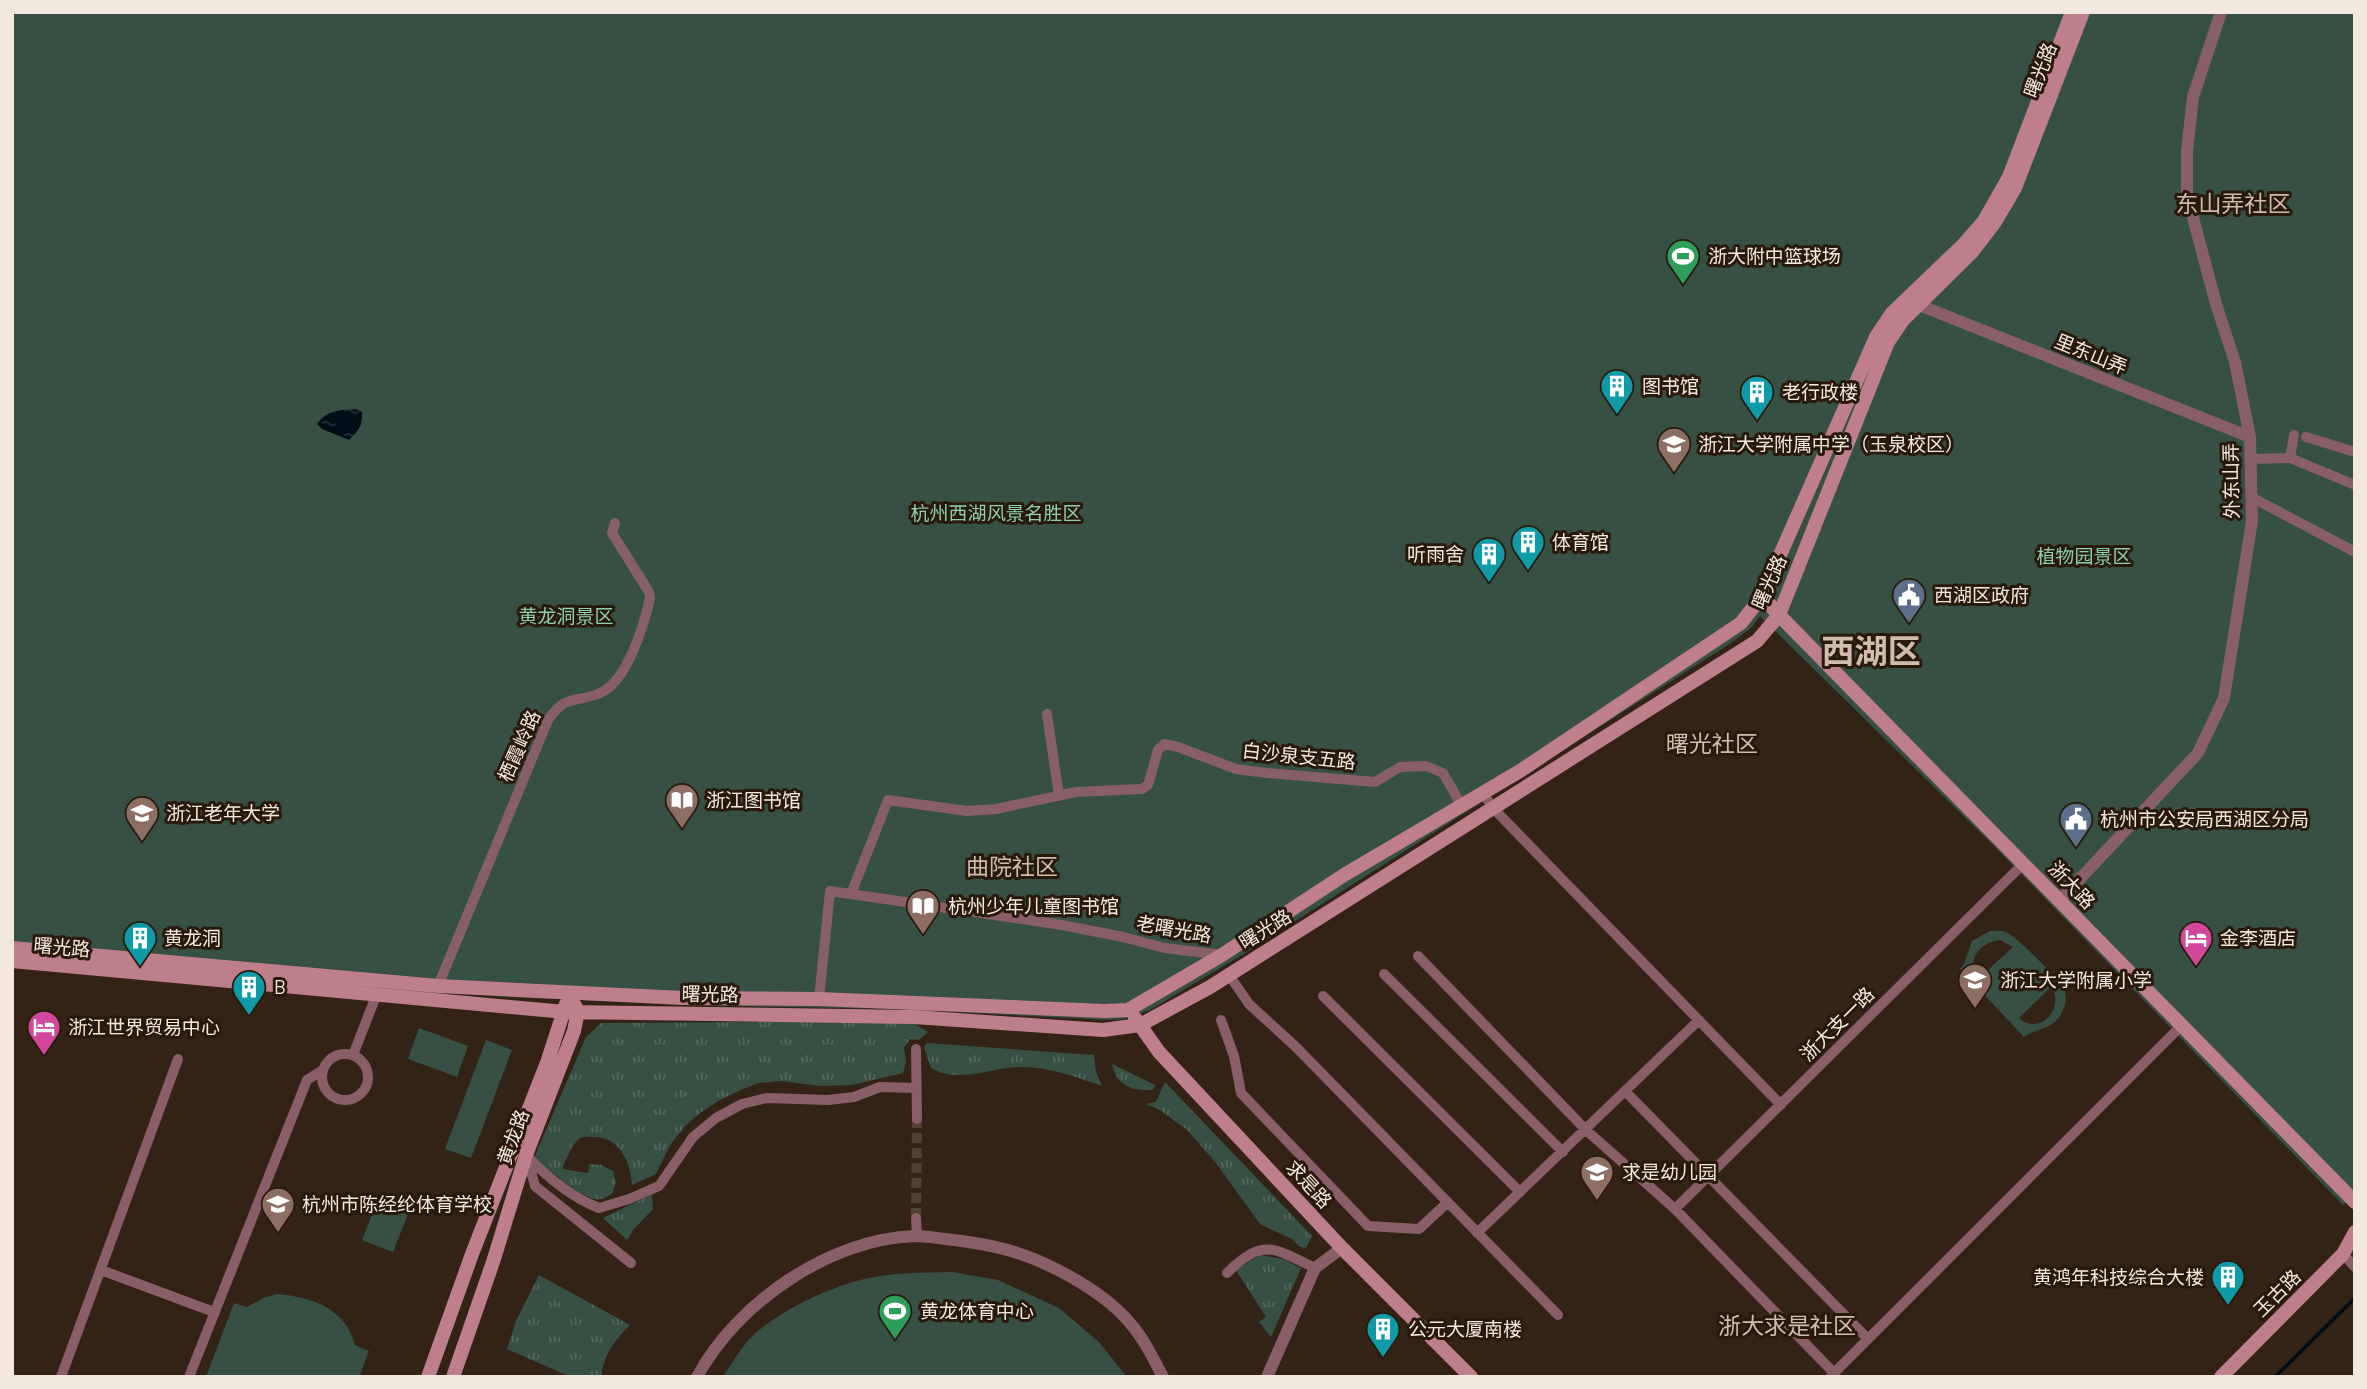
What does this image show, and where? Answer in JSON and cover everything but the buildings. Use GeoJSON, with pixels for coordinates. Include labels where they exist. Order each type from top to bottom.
{"type":"FeatureCollection","features":[{"type":"Feature","properties":{"kind":"main road","name":"曙光路"},"geometry":{"type":"LineString","coordinates":[[12,948],[438,986],[683,999],[819,999],[1128,1010],[1223,955],[1344,875],[1483,793],[1741,623],[1762,596],[1876,337],[1892,313],[1963,245],[1984,221],[2009,177],[2071,12]]}},
{"type":"Feature","properties":{"kind":"main road","name":"曙光路"},"geometry":{"type":"LineString","coordinates":[[12,961],[571,1012],[914,1017],[1104,1030],[1140,1025],[1229,975],[1757,641],[1779,615],[1882,355],[1903,320],[1972,252],[1995,222],[2015,188],[2083,12]]}},
{"type":"Feature","properties":{"kind":"main road","name":"浙大路"},"geometry":{"type":"LineString","coordinates":[[1762,596],[2355,1202]]}},
{"type":"Feature","properties":{"kind":"main road"},"geometry":{"type":"LineString","coordinates":[[570,993],[571,1012]]}},
{"type":"Feature","properties":{"kind":"main road","name":"求是路"},"geometry":{"type":"LineString","coordinates":[[1128,1010],[1159,1052],[1342,1248],[1471,1377]]}},
{"type":"Feature","properties":{"kind":"main road","name":"黄龙路"},"geometry":{"type":"LineString","coordinates":[[453,1377],[526,1155],[574,1031],[571,1012]]}},
{"type":"Feature","properties":{"kind":"main road","name":"黄龙路"},"geometry":{"type":"LineString","coordinates":[[428,1377],[472,1254],[548,1060],[571,1012]]}},
{"type":"Feature","properties":{"kind":"main road","name":"玉古路"},"geometry":{"type":"LineString","coordinates":[[2221,1377],[2343,1254],[2355,1232]]}},
{"type":"Feature","properties":{"kind":"street","name":"外东山弄"},"geometry":{"type":"LineString","coordinates":[[2060,900],[2198,753],[2224,698],[2252,521],[2250,437],[2235,362],[2216,304],[2187,195],[2187,151],[2193,97],[2221,12]]}},
{"type":"Feature","properties":{"kind":"street","name":"里东山弄"},"geometry":{"type":"LineString","coordinates":[[1919,305],[2250,437]]}},
{"type":"Feature","properties":{"kind":"street"},"geometry":{"type":"LineString","coordinates":[[2290,458],[2294,435]]}},
{"type":"Feature","properties":{"kind":"street"},"geometry":{"type":"LineString","coordinates":[[2305,437],[2355,452]]}},
{"type":"Feature","properties":{"kind":"street"},"geometry":{"type":"LineString","coordinates":[[2250,458],[2290,458],[2355,485]]}},
{"type":"Feature","properties":{"kind":"street"},"geometry":{"type":"LineString","coordinates":[[2251,497],[2355,552]]}},
{"type":"Feature","properties":{"kind":"street","name":"栖霞岭路"},"geometry":{"type":"LineString","coordinates":[[438,986],[548,720],[558,706],[567,701],[600,693],[615,684],[627,663],[650,598],[649,592],[612,533],[615,523]]}},
{"type":"Feature","properties":{"kind":"street"},"geometry":{"type":"LineString","coordinates":[[851,894],[888,800],[967,811],[1059,796],[1047,714]]}},
{"type":"Feature","properties":{"kind":"street","name":"白沙泉支五路"},"geometry":{"type":"LineString","coordinates":[[1059,796],[1076,792],[1142,789],[1148,785],[1158,750],[1164,744],[1236,769],[1302,776],[1375,782],[1400,767],[1426,766],[1443,773],[1462,806]]}},
{"type":"Feature","properties":{"kind":"street"},"geometry":{"type":"LineString","coordinates":[[1483,793],[1493,808],[1781,1105]]}},
{"type":"Feature","properties":{"kind":"street","name":"浙大支一路"},"geometry":{"type":"LineString","coordinates":[[1675,1209],[2024,863]]}},
{"type":"Feature","properties":{"kind":"street","name":"老曙光路"},"geometry":{"type":"LineString","coordinates":[[819,999],[830,891],[1062,925],[1165,948],[1223,955]]}},
{"type":"Feature","properties":{"kind":"street"},"geometry":{"type":"LineString","coordinates":[[1418,956],[1586,1130],[1675,1209],[1832,1375],[2182,1025]]}},
{"type":"Feature","properties":{"kind":"street"},"geometry":{"type":"LineString","coordinates":[[1384,974],[1563,1152]]}},
{"type":"Feature","properties":{"kind":"street"},"geometry":{"type":"LineString","coordinates":[[1229,975],[1249,1004],[1296,1048],[1558,1315]]}},
{"type":"Feature","properties":{"kind":"street"},"geometry":{"type":"LineString","coordinates":[[353,1055],[376,996]]}},
{"type":"Feature","properties":{"kind":"street"},"geometry":{"type":"LineString","coordinates":[[1323,996],[1520,1192]]}},
{"type":"Feature","properties":{"kind":"street"},"geometry":{"type":"LineString","coordinates":[[1221,1020],[1234,1056],[1241,1093],[1368,1226],[1419,1229],[1448,1202]]}},
{"type":"Feature","properties":{"kind":"street"},"geometry":{"type":"LineString","coordinates":[[1477,1233],[1699,1020]]}},
{"type":"Feature","properties":{"kind":"street"},"geometry":{"type":"LineString","coordinates":[[916,1049],[917,1119]]}},
{"type":"Feature","properties":{"kind":"street"},"geometry":{"type":"LineString","coordinates":[[338,1055],[353,1055],[365,1065],[368,1079],[362,1093],[356,1097],[334,1097],[324,1085],[323,1070],[326,1064],[338,1055]]}},
{"type":"Feature","properties":{"kind":"street"},"geometry":{"type":"LineString","coordinates":[[61,1377],[178,1059]]}},
{"type":"Feature","properties":{"kind":"street"},"geometry":{"type":"LineString","coordinates":[[189,1377],[306,1080],[323,1070]]}},
{"type":"Feature","properties":{"kind":"street"},"geometry":{"type":"LineString","coordinates":[[526,1155],[572,1194],[599,1208],[629,1199],[659,1185],[693,1137],[716,1118],[742,1104],[767,1098],[828,1100],[854,1097],[880,1087],[916,1088]]}},
{"type":"Feature","properties":{"kind":"street"},"geometry":{"type":"LineString","coordinates":[[1626,1092],[1868,1339]]}},
{"type":"Feature","properties":{"kind":"street"},"geometry":{"type":"LineString","coordinates":[[526,1155],[535,1186],[631,1263]]}},
{"type":"Feature","properties":{"kind":"street"},"geometry":{"type":"LineString","coordinates":[[916,1218],[917,1236]]}},
{"type":"Feature","properties":{"kind":"street"},"geometry":{"type":"LineString","coordinates":[[697,1377],[707,1357],[739,1319],[767,1293],[805,1270],[850,1250],[887,1239],[917,1236],[989,1244],[1034,1258],[1084,1284],[1129,1321],[1163,1377]]}},
{"type":"Feature","properties":{"kind":"street"},"geometry":{"type":"LineString","coordinates":[[1227,1273],[1247,1254],[1264,1248],[1276,1250],[1315,1268]]}},
{"type":"Feature","properties":{"kind":"street"},"geometry":{"type":"LineString","coordinates":[[1267,1377],[1315,1268],[1342,1248]]}},
{"type":"Feature","properties":{"kind":"street"},"geometry":{"type":"LineString","coordinates":[[2343,1254],[2355,1267]]}},
{"type":"Feature","properties":{"kind":"street"},"geometry":{"type":"LineString","coordinates":[[101,1270],[214,1312]]}},
{"type":"Feature","properties":{"kind":"green space","name":"杭州西湖风景名胜区"},"geometry":{"type":"Polygon","coordinates":[[[12,12],[2355,12],[2355,1196],[2343,1205],[1995,847],[1760,616],[1751,628],[1731,643],[1242,955],[1150,1010],[1124,1019],[505,997],[12,954],[12,12]]]}},
{"type":"Feature","properties":{"kind":"green space"},"geometry":{"type":"Polygon","coordinates":[[[1990,931],[2004,931],[2037,959],[2061,984],[2065,992],[2064,1008],[2055,1022],[2024,1037],[1960,969],[1972,941],[1990,931]],[[2000,940],[1986,944],[1977,953],[1974,965],[1979,978],[2013,947],[2000,940]],[[2052,986],[2019,1018],[2034,1024],[2048,1018],[2055,1004],[2052,986]]]}},
{"type":"Feature","properties":{"kind":"green space"},"geometry":{"type":"Polygon","coordinates":[[[910,1021],[928,1032],[919,1040],[910,1039],[904,1048],[906,1062],[903,1073],[852,1085],[821,1086],[781,1081],[759,1083],[743,1089],[700,1113],[670,1145],[656,1174],[632,1185],[626,1161],[617,1147],[604,1138],[581,1138],[571,1149],[562,1169],[588,1173],[590,1164],[601,1165],[613,1171],[616,1182],[612,1194],[604,1198],[596,1199],[581,1193],[534,1158],[586,1037],[601,1023],[910,1021]]]}},
{"type":"Feature","properties":{"kind":"green space"},"geometry":{"type":"Polygon","coordinates":[[[419,1028],[468,1046],[457,1077],[408,1059],[419,1028]]]}},
{"type":"Feature","properties":{"kind":"green space"},"geometry":{"type":"Polygon","coordinates":[[[486,1040],[512,1050],[471,1158],[445,1149],[486,1040]]]}},
{"type":"Feature","properties":{"kind":"green space"},"geometry":{"type":"Polygon","coordinates":[[[927,1043],[1094,1055],[1096,1072],[1102,1086],[1063,1073],[1032,1067],[1011,1067],[964,1075],[942,1073],[931,1068],[924,1047],[927,1043]]]}},
{"type":"Feature","properties":{"kind":"green space"},"geometry":{"type":"Polygon","coordinates":[[[1112,1064],[1155,1085],[1153,1090],[1126,1086],[1117,1077],[1112,1064]]]}},
{"type":"Feature","properties":{"kind":"green space"},"geometry":{"type":"Polygon","coordinates":[[[1165,1082],[1312,1236],[1306,1248],[1260,1224],[1216,1163],[1187,1130],[1160,1110],[1146,1104],[1156,1102],[1165,1082]]]}},
{"type":"Feature","properties":{"kind":"green space"},"geometry":{"type":"Polygon","coordinates":[[[381,1192],[412,1204],[393,1252],[362,1240],[381,1192]]]}},
{"type":"Feature","properties":{"kind":"green space"},"geometry":{"type":"Polygon","coordinates":[[[652,1194],[653,1209],[627,1240],[603,1218],[652,1194]]]}},
{"type":"Feature","properties":{"kind":"green space"},"geometry":{"type":"Polygon","coordinates":[[[1260,1255],[1283,1259],[1301,1268],[1271,1337],[1259,1322],[1266,1317],[1236,1270],[1260,1255]]]}},
{"type":"Feature","properties":{"kind":"green space"},"geometry":{"type":"Polygon","coordinates":[[[952,1272],[998,1280],[1059,1308],[1099,1342],[1127,1377],[723,1377],[744,1346],[759,1330],[820,1294],[871,1277],[952,1272]]]}},
{"type":"Feature","properties":{"kind":"green space"},"geometry":{"type":"Polygon","coordinates":[[[539,1275],[630,1325],[611,1348],[601,1377],[571,1377],[507,1349],[516,1321],[539,1275]]]}},
{"type":"Feature","properties":{"kind":"green space"},"geometry":{"type":"Polygon","coordinates":[[[277,1294],[314,1302],[335,1313],[344,1322],[355,1345],[369,1351],[359,1377],[206,1377],[234,1303],[247,1307],[277,1294]]]}},
{"type":"Feature","properties":{"kind":"water"},"geometry":{"type":"Polygon","coordinates":[[[356,409],[362,412],[362,421],[349,440],[322,429],[317,424],[330,413],[356,409]]]}},
{"type":"Feature","properties":{"kind":"waterway"},"geometry":{"type":"LineString","coordinates":[[2275,1377],[2355,1298]]}},
{"type":"Feature","properties":{"kind":"tunnel"},"geometry":{"type":"LineString","coordinates":[[916,1218],[917,1119]]}},
{"type":"Feature","properties":{"kind":"place","name":"浙大附中篮球场"},"geometry":{"type":"Point","coordinates":[1683,286]}},
{"type":"Feature","properties":{"kind":"place","name":"图书馆"},"geometry":{"type":"Point","coordinates":[1617,416]}},
{"type":"Feature","properties":{"kind":"place","name":"老行政楼"},"geometry":{"type":"Point","coordinates":[1757,422]}},
{"type":"Feature","properties":{"kind":"place","name":"浙江大学附属中学（玉泉校区）"},"geometry":{"type":"Point","coordinates":[1674,474]}},
{"type":"Feature","properties":{"kind":"place","name":"体育馆"},"geometry":{"type":"Point","coordinates":[1528,572]}},
{"type":"Feature","properties":{"kind":"place","name":"听雨舍"},"geometry":{"type":"Point","coordinates":[1489,584]}},
{"type":"Feature","properties":{"kind":"place","name":"西湖区政府"},"geometry":{"type":"Point","coordinates":[1909,625]}},
{"type":"Feature","properties":{"kind":"place","name":"浙江图书馆"},"geometry":{"type":"Point","coordinates":[682,830]}},
{"type":"Feature","properties":{"kind":"place","name":"浙江老年大学"},"geometry":{"type":"Point","coordinates":[142,843]}},
{"type":"Feature","properties":{"kind":"place","name":"杭州市公安局西湖区分局"},"geometry":{"type":"Point","coordinates":[2076,849]}},
{"type":"Feature","properties":{"kind":"place","name":"杭州少年儿童图书馆"},"geometry":{"type":"Point","coordinates":[923,936]}},
{"type":"Feature","properties":{"kind":"place","name":"黄龙洞"},"geometry":{"type":"Point","coordinates":[140,968]}},
{"type":"Feature","properties":{"kind":"place","name":"金李酒店"},"geometry":{"type":"Point","coordinates":[2196,968]}},
{"type":"Feature","properties":{"kind":"place","name":"浙江大学附属小学"},"geometry":{"type":"Point","coordinates":[1975,1010]}},
{"type":"Feature","properties":{"kind":"place","name":"B"},"geometry":{"type":"Point","coordinates":[249,1017]}},
{"type":"Feature","properties":{"kind":"place","name":"浙江世界贸易中心"},"geometry":{"type":"Point","coordinates":[44,1057]}},
{"type":"Feature","properties":{"kind":"place","name":"求是幼儿园"},"geometry":{"type":"Point","coordinates":[1597,1202]}},
{"type":"Feature","properties":{"kind":"place","name":"杭州市陈经纶体育学校"},"geometry":{"type":"Point","coordinates":[278,1234]}},
{"type":"Feature","properties":{"kind":"place","name":"黄鸿年科技综合大楼"},"geometry":{"type":"Point","coordinates":[2228,1307]}},
{"type":"Feature","properties":{"kind":"place","name":"黄龙体育中心"},"geometry":{"type":"Point","coordinates":[895,1341]}},
{"type":"Feature","properties":{"kind":"place","name":"公元大厦南楼"},"geometry":{"type":"Point","coordinates":[1383,1359]}},
{"type":"Feature","properties":{"kind":"district","name":"东山弄社区"},"geometry":{"type":"Point","coordinates":[2233,204]}},
{"type":"Feature","properties":{"kind":"district","name":"西湖区"},"geometry":{"type":"Point","coordinates":[1871,651]}},
{"type":"Feature","properties":{"kind":"district","name":"曙光社区"},"geometry":{"type":"Point","coordinates":[1712,744]}},
{"type":"Feature","properties":{"kind":"district","name":"曲院社区"},"geometry":{"type":"Point","coordinates":[1012,867]}},
{"type":"Feature","properties":{"kind":"district","name":"浙大求是社区"},"geometry":{"type":"Point","coordinates":[1787,1326]}},
{"type":"Feature","properties":{"kind":"park label","name":"植物园景区"},"geometry":{"type":"Point","coordinates":[2084,556]}},
{"type":"Feature","properties":{"kind":"park label","name":"黄龙洞景区"},"geometry":{"type":"Point","coordinates":[566,616]}}]}
